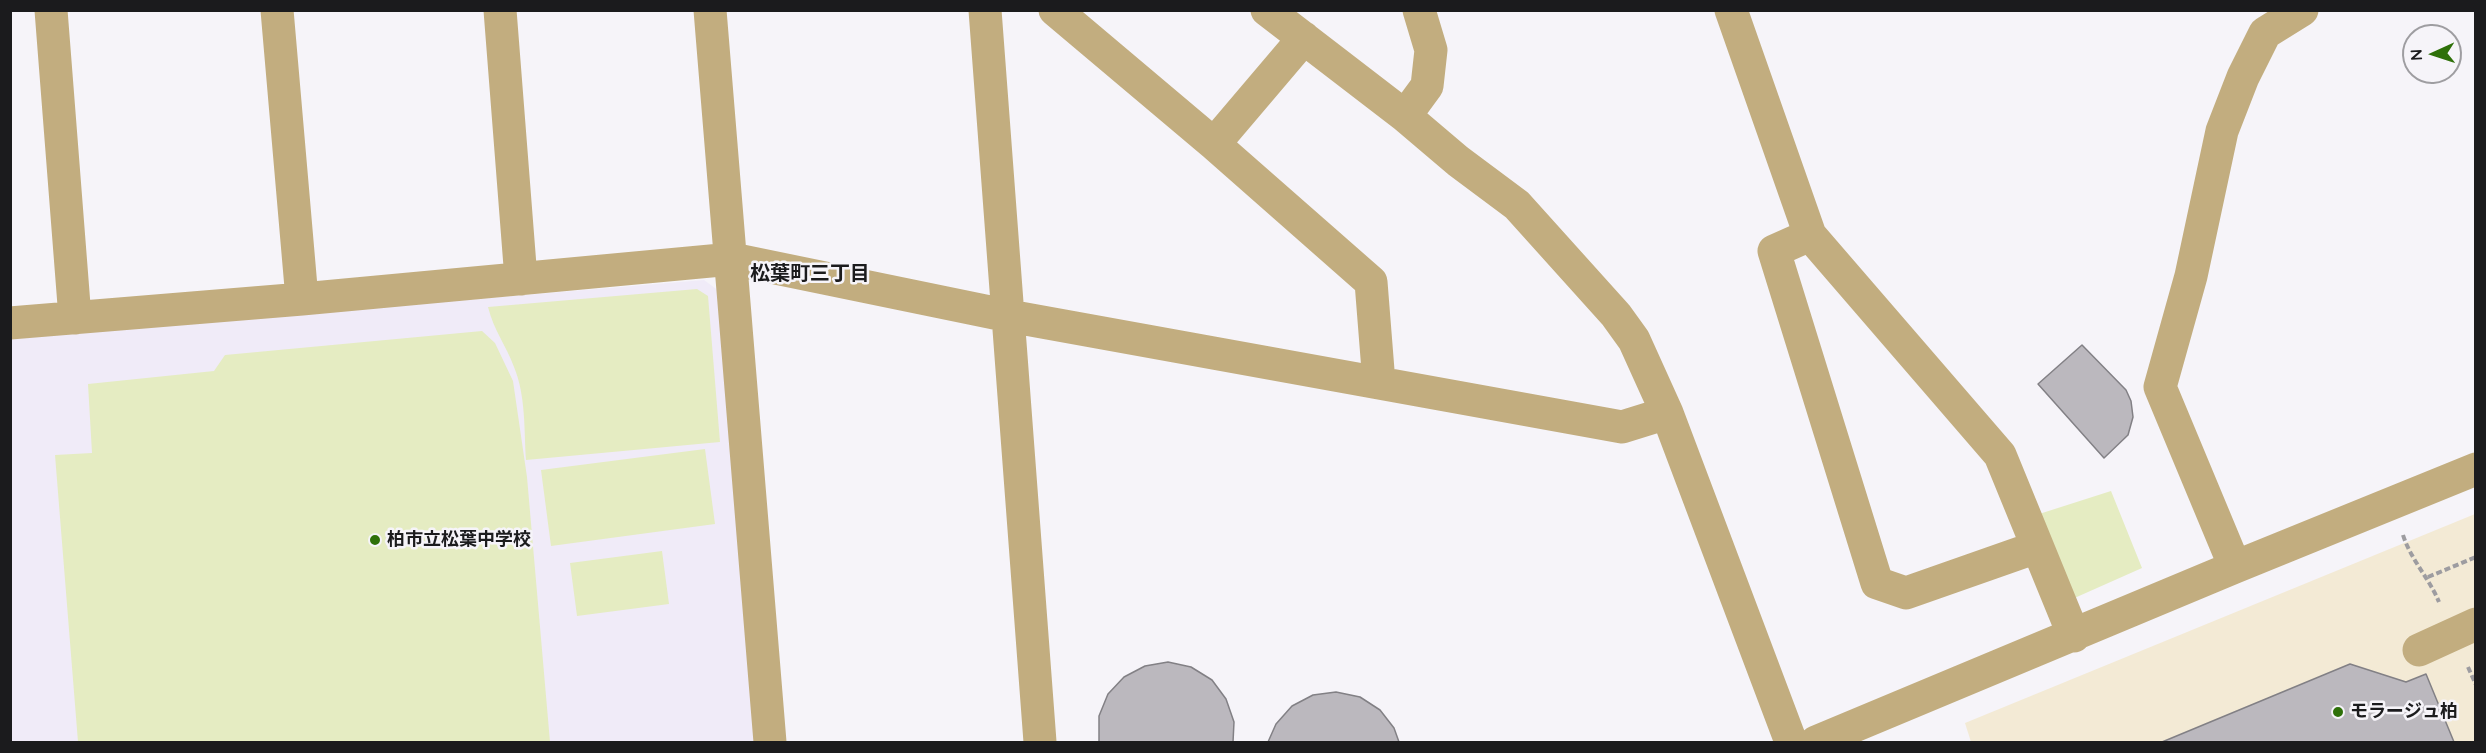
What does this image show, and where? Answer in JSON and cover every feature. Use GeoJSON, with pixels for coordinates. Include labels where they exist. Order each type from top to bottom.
{"type":"FeatureCollection","features":[{"type":"Feature","properties":{"kind":"street"},"geometry":{"type":"LineString","coordinates":[[51,10],[75,318]]}},
{"type":"Feature","properties":{"kind":"street"},"geometry":{"type":"LineString","coordinates":[[277,10],[302,299]]}},
{"type":"Feature","properties":{"kind":"street"},"geometry":{"type":"LineString","coordinates":[[500,10],[521,279]]}},
{"type":"Feature","properties":{"kind":"street"},"geometry":{"type":"LineString","coordinates":[[710,10],[770,742]]}},
{"type":"Feature","properties":{"kind":"street"},"geometry":{"type":"LineString","coordinates":[[985,10],[1040,742]]}},
{"type":"Feature","properties":{"kind":"street"},"geometry":{"type":"LineString","coordinates":[[1055,10],[1214,144],[1371,282],[1379,383]]}},
{"type":"Feature","properties":{"kind":"street"},"geometry":{"type":"LineString","coordinates":[[1266,10],[1405,116],[1458,161],[1516,205],[1616,315],[1634,340],[1667,413],[1791,742]]}},
{"type":"Feature","properties":{"kind":"street"},"geometry":{"type":"LineString","coordinates":[[1405,116],[1427,86],[1431,50],[1419,10]]}},
{"type":"Feature","properties":{"kind":"street"},"geometry":{"type":"LineString","coordinates":[[1731,10],[1810,235],[2000,455],[2074,636]]}},
{"type":"Feature","properties":{"kind":"street"},"geometry":{"type":"LineString","coordinates":[[2235,567],[2160,387],[2191,276],[2222,131],[2243,77],[2265,33],[2302,10]]}},
{"type":"Feature","properties":{"kind":"street"},"geometry":{"type":"LineString","coordinates":[[1214,144],[1304,38]]}},
{"type":"Feature","properties":{"kind":"street"},"geometry":{"type":"LineString","coordinates":[[1810,235],[1774,251],[1877,583],[1906,593],[2037,547]]}},
{"type":"Feature","properties":{"kind":"street"},"geometry":{"type":"LineString","coordinates":[[10,324],[732,259],[1009,316],[1622,427],[1667,413]]}},
{"type":"Feature","properties":{"kind":"street"},"geometry":{"type":"LineString","coordinates":[[1816,742],[2475,469]]}},
{"type":"Feature","properties":{"kind":"street"},"geometry":{"type":"LineString","coordinates":[[2419,650],[2464,629]]}},
{"type":"Feature","properties":{"kind":"path"},"geometry":{"type":"LineString","coordinates":[[2402,532],[2409,553],[2464,629]]}},
{"type":"Feature","properties":{"kind":"path"},"geometry":{"type":"LineString","coordinates":[[2428,578],[2475,557]]}},
{"type":"Feature","properties":{"kind":"shaded area","name":"柏市立松葉中学校"},"geometry":{"type":"Polygon","coordinates":[[[704,280],[719,291],[754,742],[11,742],[11,338],[704,280]]]}},
{"type":"Feature","properties":{"kind":"shaded area"},"geometry":{"type":"Polygon","coordinates":[[[2475,514],[2475,742],[1971,742],[1965,723],[2475,514]]]}},
{"type":"Feature","properties":{"kind":"green space"},"geometry":{"type":"Polygon","coordinates":[[[697,289],[708,296],[720,442],[526,460],[521,390],[511,359],[493,323],[488,307],[697,289]]]}},
{"type":"Feature","properties":{"kind":"green space"},"geometry":{"type":"Polygon","coordinates":[[[482,331],[495,343],[513,381],[527,477],[550,742],[78,742],[55,455],[92,453],[88,384],[214,371],[225,355],[482,331]]]}},
{"type":"Feature","properties":{"kind":"green space"},"geometry":{"type":"Polygon","coordinates":[[[705,449],[715,524],[551,546],[541,470],[705,449]]]}},
{"type":"Feature","properties":{"kind":"green space"},"geometry":{"type":"Polygon","coordinates":[[[2111,491],[2142,568],[2070,600],[2036,515],[2111,491]]]}},
{"type":"Feature","properties":{"kind":"green space"},"geometry":{"type":"Polygon","coordinates":[[[662,551],[669,604],[577,616],[570,563],[662,551]]]}},
{"type":"Feature","properties":{"kind":"building"},"geometry":{"type":"Polygon","coordinates":[[[2082,345],[2126,390],[2131,401],[2133,417],[2128,435],[2104,458],[2038,384],[2082,345]]]}},
{"type":"Feature","properties":{"kind":"building"},"geometry":{"type":"Polygon","coordinates":[[[1168,662],[1191,667],[1212,680],[1226,699],[1234,722],[1233,742],[1099,742],[1099,716],[1108,694],[1124,677],[1145,666],[1168,662]]]}},
{"type":"Feature","properties":{"kind":"building","name":"モラージュ柏"},"geometry":{"type":"Polygon","coordinates":[[[2350,664],[2406,682],[2426,674],[2454,742],[2162,742],[2350,664]]]}},
{"type":"Feature","properties":{"kind":"building"},"geometry":{"type":"Polygon","coordinates":[[[1336,692],[1360,697],[1380,710],[1394,728],[1399,742],[1268,742],[1276,724],[1292,706],[1313,695],[1336,692]]]}},
{"type":"Feature","properties":{"kind":"place","name":"柏市立松葉中学校"},"geometry":{"type":"Point","coordinates":[375,540]}},
{"type":"Feature","properties":{"kind":"place","name":"モラージュ柏"},"geometry":{"type":"Point","coordinates":[2338,712]}},
{"type":"Feature","properties":{"kind":"district","name":"松葉町三丁目"},"geometry":{"type":"Point","coordinates":[810,274]}}]}
